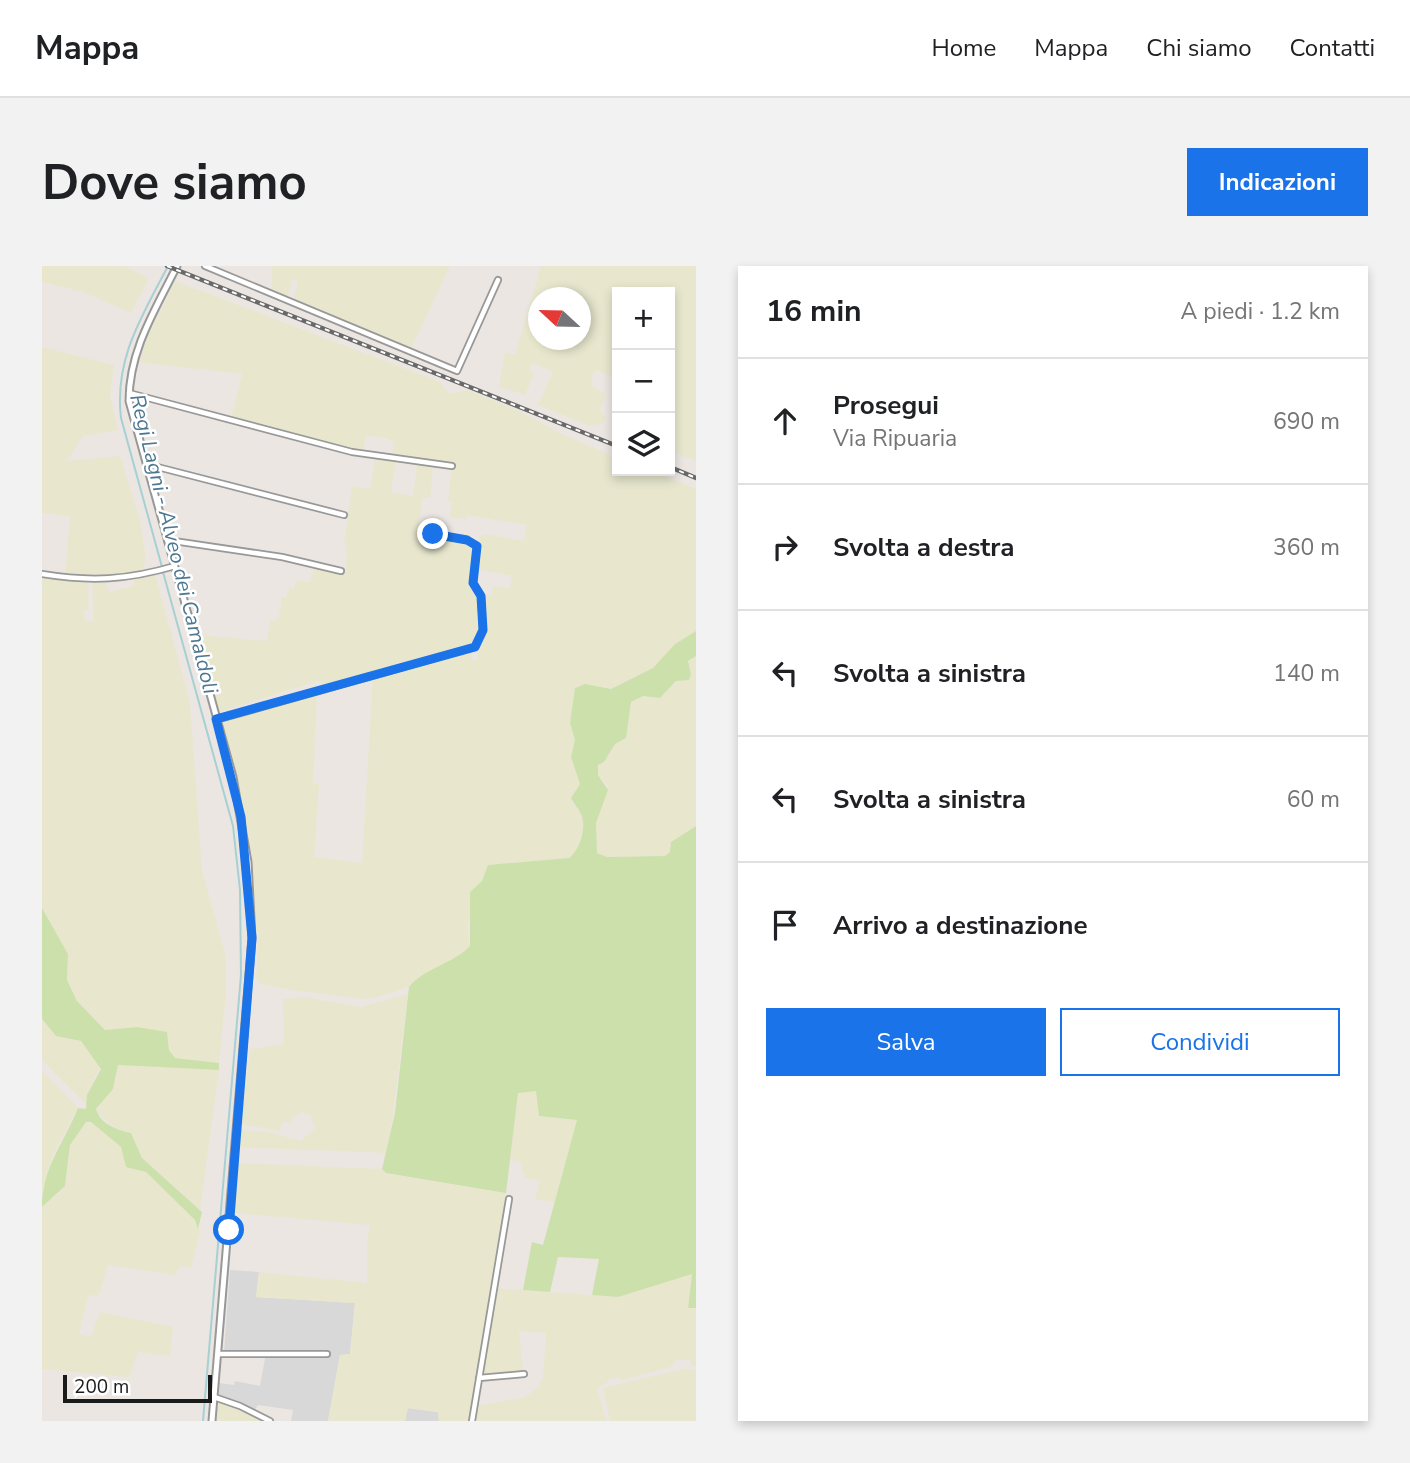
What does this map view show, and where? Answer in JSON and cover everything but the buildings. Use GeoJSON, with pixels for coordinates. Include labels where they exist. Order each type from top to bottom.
{"type":"FeatureCollection","features":[{"type":"Feature","properties":{"kind":"street"},"geometry":{"type":"LineString","coordinates":[[177,266],[136,351],[129,393],[133,422],[241,817],[252,938],[212,1421]]}},
{"type":"Feature","properties":{"kind":"street"},"geometry":{"type":"LineString","coordinates":[[205,266],[457,371],[498,280]]}},
{"type":"Feature","properties":{"kind":"street"},"geometry":{"type":"LineString","coordinates":[[129,393],[352,452],[452,466]]}},
{"type":"Feature","properties":{"kind":"street"},"geometry":{"type":"LineString","coordinates":[[146,464],[344,515]]}},
{"type":"Feature","properties":{"kind":"street"},"geometry":{"type":"LineString","coordinates":[[216,719],[475,647],[483,630],[481,596],[473,583],[477,546],[467,540],[433,534]]}},
{"type":"Feature","properties":{"kind":"street"},"geometry":{"type":"LineString","coordinates":[[167,540],[282,557],[341,571]]}},
{"type":"Feature","properties":{"kind":"street"},"geometry":{"type":"LineString","coordinates":[[42,574],[87,581],[173,566]]}},
{"type":"Feature","properties":{"kind":"street"},"geometry":{"type":"LineString","coordinates":[[472,1421],[509,1199]]}},
{"type":"Feature","properties":{"kind":"street"},"geometry":{"type":"LineString","coordinates":[[218,1354],[327,1354]]}},
{"type":"Feature","properties":{"kind":"street"},"geometry":{"type":"LineString","coordinates":[[479,1378],[524,1374]]}},
{"type":"Feature","properties":{"kind":"street"},"geometry":{"type":"LineString","coordinates":[[214,1397],[270,1421]]}},
{"type":"Feature","properties":{"kind":"shaded area"},"geometry":{"type":"Polygon","coordinates":[[[230,1270],[259,1272],[256,1297],[355,1303],[350,1354],[340,1355],[328,1421],[291,1421],[293,1410],[258,1405],[254,1411],[218,1397],[219,1383],[234,1385],[235,1381],[260,1386],[266,1353],[224,1352],[230,1270]]]}},
{"type":"Feature","properties":{"kind":"shaded area"},"geometry":{"type":"Polygon","coordinates":[[[407,1408],[438,1412],[439,1421],[405,1421],[407,1408]]]}},
{"type":"Feature","properties":{"kind":"green space"},"geometry":{"type":"Polygon","coordinates":[[[42,266],[124,266],[149,278],[131,313],[83,292],[42,282],[42,266]]]}},
{"type":"Feature","properties":{"kind":"green space"},"geometry":{"type":"Polygon","coordinates":[[[272,266],[450,266],[411,349],[294,299],[298,280],[292,279],[288,296],[272,290],[272,266]]]}},
{"type":"Feature","properties":{"kind":"green space"},"geometry":{"type":"Polygon","coordinates":[[[541,266],[696,266],[696,461],[675,453],[675,287],[612,287],[612,376],[595,370],[591,379],[593,387],[606,394],[600,411],[606,418],[603,423],[589,426],[538,405],[553,372],[532,363],[529,370],[534,374],[525,395],[499,387],[505,352],[515,355],[528,310],[528,350],[591,350],[591,287],[535,287],[541,266]]]}},
{"type":"Feature","properties":{"kind":"green space"},"geometry":{"type":"Polygon","coordinates":[[[175,281],[440,382],[450,394],[467,390],[519,411],[612,456],[612,476],[664,476],[696,489],[696,631],[675,644],[653,669],[611,689],[585,684],[575,688],[570,723],[575,740],[571,757],[580,784],[574,792],[572,802],[582,815],[584,826],[575,854],[569,858],[488,865],[467,926],[470,946],[460,957],[417,979],[409,987],[364,999],[291,990],[261,984],[256,979],[259,931],[256,931],[252,852],[221,721],[317,693],[313,784],[319,784],[314,857],[362,863],[373,677],[471,651],[472,661],[478,660],[477,650],[481,649],[485,631],[483,594],[491,596],[493,586],[510,588],[512,576],[477,569],[480,537],[485,534],[524,541],[527,525],[467,515],[466,519],[450,517],[452,502],[448,501],[452,466],[392,456],[394,443],[388,439],[366,435],[362,452],[354,451],[231,418],[242,374],[139,362],[147,338],[175,281]]]}},
{"type":"Feature","properties":{"kind":"green space"},"geometry":{"type":"Polygon","coordinates":[[[42,347],[114,365],[110,396],[118,430],[83,436],[67,461],[120,456],[140,521],[146,557],[143,569],[113,576],[65,577],[70,516],[42,513],[42,347]]]}},
{"type":"Feature","properties":{"kind":"green space"},"geometry":{"type":"Polygon","coordinates":[[[376,457],[396,461],[391,492],[413,496],[417,464],[433,466],[430,498],[422,498],[418,533],[475,546],[472,581],[480,597],[481,635],[474,647],[324,686],[318,681],[219,712],[199,635],[267,641],[270,620],[274,621],[279,616],[282,597],[286,598],[289,587],[294,589],[296,580],[310,583],[314,567],[346,573],[347,546],[344,545],[352,486],[370,489],[376,457]]]}},
{"type":"Feature","properties":{"kind":"green space"},"geometry":{"type":"Polygon","coordinates":[[[155,574],[190,703],[202,870],[226,957],[226,994],[219,1063],[175,1058],[170,1053],[168,1039],[137,1027],[105,1030],[77,1001],[67,980],[68,954],[42,908],[42,577],[88,583],[89,609],[84,610],[85,621],[94,621],[92,583],[106,582],[109,592],[134,586],[134,578],[155,574]]]}},
{"type":"Feature","properties":{"kind":"green space"},"geometry":{"type":"Polygon","coordinates":[[[696,631],[696,656],[688,661],[691,674],[689,680],[676,681],[660,698],[643,696],[631,702],[626,738],[615,744],[604,762],[598,765],[598,775],[608,790],[596,823],[597,853],[607,857],[665,856],[670,852],[671,842],[696,826],[696,1308],[688,1308],[692,1274],[618,1297],[592,1295],[599,1259],[558,1257],[550,1292],[523,1290],[532,1242],[543,1245],[577,1120],[539,1116],[536,1091],[518,1093],[506,1193],[386,1173],[382,1169],[395,1113],[409,987],[422,975],[470,946],[470,892],[482,881],[488,865],[569,858],[576,849],[581,838],[583,819],[571,798],[580,784],[571,757],[575,740],[570,723],[575,688],[585,684],[611,689],[653,668],[675,644],[696,631]]]}},
{"type":"Feature","properties":{"kind":"green space"},"geometry":{"type":"Polygon","coordinates":[[[696,656],[696,826],[671,842],[670,852],[665,856],[607,857],[597,853],[596,823],[608,786],[598,775],[598,765],[604,762],[615,744],[626,738],[631,703],[643,696],[660,698],[677,681],[688,680],[691,674],[688,661],[696,656]]]}},
{"type":"Feature","properties":{"kind":"green space"},"geometry":{"type":"Polygon","coordinates":[[[42,908],[68,954],[67,980],[77,1001],[105,1030],[137,1027],[167,1032],[169,1050],[175,1058],[219,1063],[219,1070],[118,1065],[113,1089],[96,1109],[105,1122],[131,1133],[142,1158],[202,1212],[198,1229],[195,1220],[146,1172],[126,1167],[121,1147],[91,1122],[86,1122],[70,1145],[65,1186],[42,1207],[50,1168],[78,1108],[86,1109],[87,1095],[101,1069],[81,1041],[56,1036],[42,1019],[42,908]]]}},
{"type":"Feature","properties":{"kind":"green space"},"geometry":{"type":"Polygon","coordinates":[[[408,994],[388,1153],[238,1147],[240,1130],[268,1132],[301,1141],[315,1128],[310,1115],[303,1112],[293,1117],[290,1123],[283,1121],[280,1131],[240,1124],[250,1049],[284,1044],[283,999],[303,997],[361,1007],[408,994]]]}},
{"type":"Feature","properties":{"kind":"green space"},"geometry":{"type":"Polygon","coordinates":[[[42,1019],[56,1036],[81,1041],[101,1065],[87,1095],[87,1105],[42,1060],[42,1019]]]}},
{"type":"Feature","properties":{"kind":"green space"},"geometry":{"type":"Polygon","coordinates":[[[131,1063],[219,1070],[200,1210],[142,1158],[131,1133],[118,1131],[96,1112],[116,1079],[118,1065],[131,1063]]]}},
{"type":"Feature","properties":{"kind":"green space"},"geometry":{"type":"Polygon","coordinates":[[[42,1071],[78,1108],[54,1153],[42,1191],[42,1071]]]}},
{"type":"Feature","properties":{"kind":"green space"},"geometry":{"type":"Polygon","coordinates":[[[536,1091],[539,1116],[578,1120],[556,1203],[535,1199],[540,1180],[525,1178],[520,1161],[510,1160],[518,1093],[536,1091]]]}},
{"type":"Feature","properties":{"kind":"green space"},"geometry":{"type":"Polygon","coordinates":[[[86,1122],[95,1124],[121,1147],[137,1167],[146,1172],[195,1220],[200,1233],[191,1267],[180,1266],[175,1275],[108,1265],[99,1295],[88,1296],[79,1334],[91,1337],[100,1312],[173,1327],[170,1356],[138,1352],[129,1377],[42,1369],[42,1207],[59,1194],[67,1177],[70,1145],[86,1122]]]}},
{"type":"Feature","properties":{"kind":"green space"},"geometry":{"type":"Polygon","coordinates":[[[238,1163],[382,1169],[389,1174],[506,1193],[469,1421],[439,1421],[438,1412],[408,1408],[405,1421],[328,1421],[340,1355],[350,1354],[355,1303],[256,1297],[259,1272],[367,1283],[367,1241],[370,1225],[234,1213],[238,1163]]]}},
{"type":"Feature","properties":{"kind":"green space"},"geometry":{"type":"Polygon","coordinates":[[[692,1273],[688,1307],[696,1308],[696,1367],[692,1366],[690,1360],[676,1360],[671,1367],[621,1380],[618,1377],[608,1380],[597,1388],[606,1421],[474,1421],[477,1406],[525,1397],[541,1385],[539,1383],[543,1378],[546,1333],[519,1331],[523,1371],[482,1376],[495,1288],[617,1297],[692,1273]]]}},
{"type":"Feature","properties":{"kind":"green space"},"geometry":{"type":"Polygon","coordinates":[[[684,1369],[696,1370],[696,1421],[610,1421],[603,1388],[684,1369]]]}},
{"type":"Feature","properties":{"kind":"green space"},"geometry":{"type":"Polygon","coordinates":[[[218,1400],[235,1405],[266,1421],[216,1421],[218,1400]]]}},
{"type":"Feature","properties":{"kind":"waterway","name":"Regi Lagni - Alveo dei Camaldoli"},"geometry":{"type":"LineString","coordinates":[[162,567],[121,418],[120,397],[122,376],[132,339],[168,266]]}},
{"type":"Feature","properties":{"kind":"waterway","name":"Regi Lagni - Alveo dei Camaldoli"},"geometry":{"type":"LineString","coordinates":[[163,572],[233,826],[240,890],[241,975],[203,1421]]}},
{"type":"Feature","properties":{"kind":"railway"},"geometry":{"type":"LineString","coordinates":[[167,266],[612,444]]}},
{"type":"Feature","properties":{"kind":"railway"},"geometry":{"type":"LineString","coordinates":[[675,469],[696,478]]}},
{"type":"Feature","properties":{"kind":"route"},"geometry":{"type":"LineString","coordinates":[[229,1230],[252,938],[248,862],[241,817],[233,777],[216,719],[475,647],[483,630],[481,596],[473,583],[477,546],[467,540],[433,534]]}}]}
